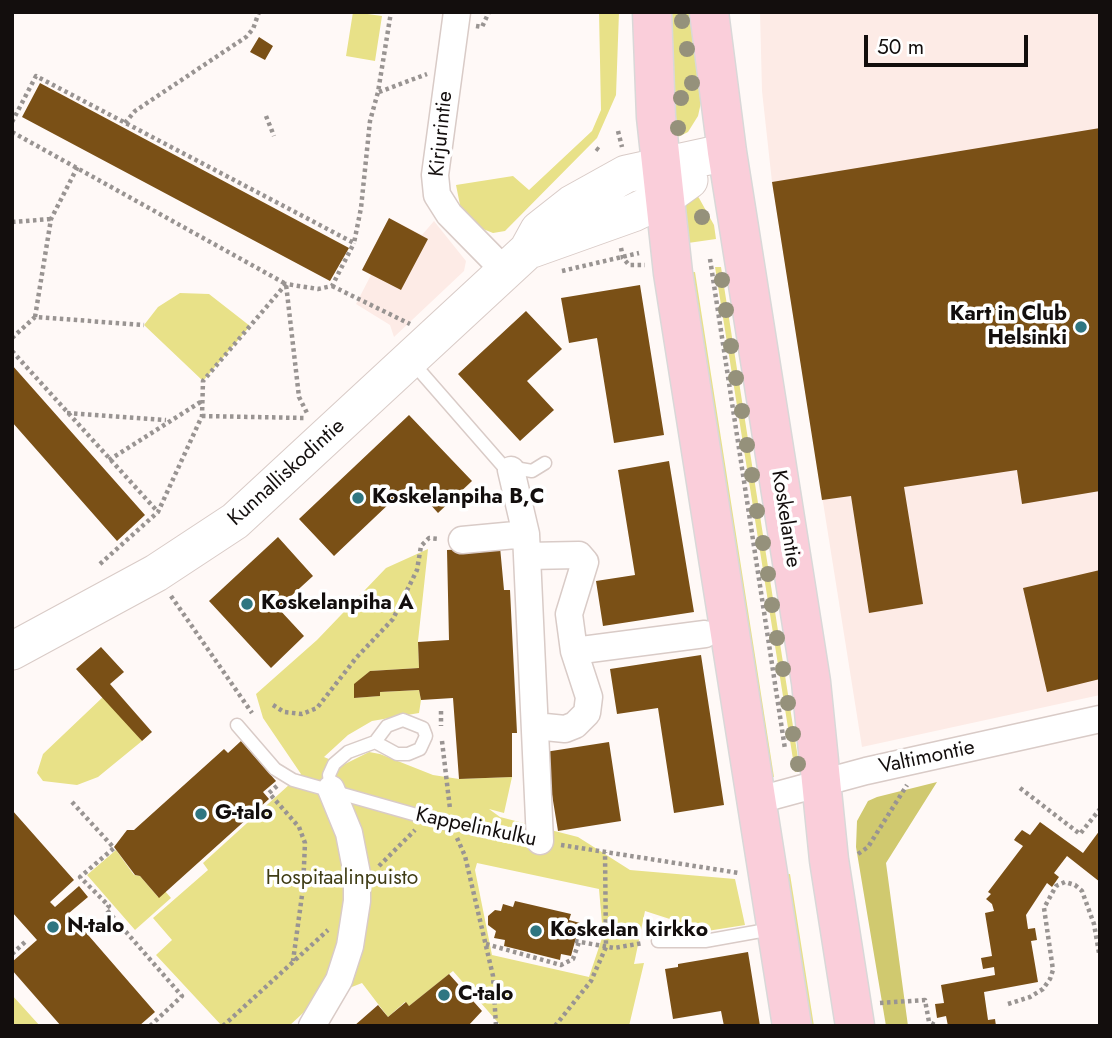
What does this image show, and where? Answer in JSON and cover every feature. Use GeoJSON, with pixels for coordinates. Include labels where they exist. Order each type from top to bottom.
{"type":"FeatureCollection","features":[{"type":"Feature","properties":{"kind":"main road"},"geometry":{"type":"LineString","coordinates":[[652,12],[662,183],[704,479],[792,1026]]}},
{"type":"Feature","properties":{"kind":"main road","name":"Koskelantie"},"geometry":{"type":"LineString","coordinates":[[709,12],[727,152],[811,681],[806,789],[853,1016]]}},
{"type":"Feature","properties":{"kind":"street","name":"Kirjurintie"},"geometry":{"type":"LineString","coordinates":[[457,12],[435,175],[437,195],[449,214],[529,265]]}},
{"type":"Feature","properties":{"kind":"street","name":"Kunnalliskodintie"},"geometry":{"type":"LineString","coordinates":[[13,649],[207,542],[262,499],[319,428],[410,342],[529,265],[634,213],[662,183],[727,152]]}},
{"type":"Feature","properties":{"kind":"street"},"geometry":{"type":"LineString","coordinates":[[511,470],[526,545],[540,841]]}},
{"type":"Feature","properties":{"kind":"street"},"geometry":{"type":"LineString","coordinates":[[462,540],[526,545],[579,555],[585,562],[569,614],[574,651],[589,697],[587,713],[575,725],[565,729],[535,726]]}},
{"type":"Feature","properties":{"kind":"street"},"geometry":{"type":"LineString","coordinates":[[574,651],[705,634]]}},
{"type":"Feature","properties":{"kind":"street","name":"Valtimontie"},"geometry":{"type":"LineString","coordinates":[[755,801],[1100,719]]}},
{"type":"Feature","properties":{"kind":"street"},"geometry":{"type":"LineString","coordinates":[[312,1026],[339,980],[350,946],[357,901],[357,874],[349,833],[331,789]]}},
{"type":"Feature","properties":{"kind":"lane"},"geometry":{"type":"LineString","coordinates":[[410,342],[503,466],[511,470],[532,471],[545,463]]}},
{"type":"Feature","properties":{"kind":"lane"},"geometry":{"type":"LineString","coordinates":[[331,789],[329,775],[334,764],[348,752],[375,742],[387,726],[403,720],[423,728],[425,743],[415,752],[397,754],[375,742]]}},
{"type":"Feature","properties":{"kind":"lane","name":"Kappelinkulku"},"geometry":{"type":"LineString","coordinates":[[237,725],[275,769],[288,776],[452,825]]}},
{"type":"Feature","properties":{"kind":"lane"},"geometry":{"type":"LineString","coordinates":[[658,941],[705,940],[776,929]]}},
{"type":"Feature","properties":{"kind":"path"},"geometry":{"type":"LineString","coordinates":[[125,122],[135,111],[246,37],[253,29],[259,12]]}},
{"type":"Feature","properties":{"kind":"path"},"geometry":{"type":"LineString","coordinates":[[332,286],[354,243],[362,208],[370,121],[379,92],[391,12]]}},
{"type":"Feature","properties":{"kind":"path"},"geometry":{"type":"LineString","coordinates":[[379,92],[436,71]]}},
{"type":"Feature","properties":{"kind":"path"},"geometry":{"type":"LineString","coordinates":[[12,122],[36,76],[354,243]]}},
{"type":"Feature","properties":{"kind":"path"},"geometry":{"type":"LineString","coordinates":[[266,116],[274,136]]}},
{"type":"Feature","properties":{"kind":"path"},"geometry":{"type":"LineString","coordinates":[[12,131],[286,284],[318,289],[332,286],[410,342]]}},
{"type":"Feature","properties":{"kind":"path"},"geometry":{"type":"LineString","coordinates":[[12,338],[35,317],[51,219],[78,166]]}},
{"type":"Feature","properties":{"kind":"path"},"geometry":{"type":"LineString","coordinates":[[12,222],[51,219]]}},
{"type":"Feature","properties":{"kind":"path"},"geometry":{"type":"LineString","coordinates":[[529,265],[622,258],[639,253]]}},
{"type":"Feature","properties":{"kind":"path"},"geometry":{"type":"LineString","coordinates":[[622,258],[629,265],[657,266]]}},
{"type":"Feature","properties":{"kind":"path"},"geometry":{"type":"LineString","coordinates":[[717,258],[707,259],[806,789]]}},
{"type":"Feature","properties":{"kind":"path"},"geometry":{"type":"LineString","coordinates":[[100,564],[158,512],[202,416],[203,381],[286,284]]}},
{"type":"Feature","properties":{"kind":"path"},"geometry":{"type":"LineString","coordinates":[[286,284],[299,397],[319,428]]}},
{"type":"Feature","properties":{"kind":"path"},"geometry":{"type":"LineString","coordinates":[[35,317],[144,325]]}},
{"type":"Feature","properties":{"kind":"path"},"geometry":{"type":"LineString","coordinates":[[12,351],[65,413],[158,512]]}},
{"type":"Feature","properties":{"kind":"path"},"geometry":{"type":"LineString","coordinates":[[109,460],[167,420],[202,401]]}},
{"type":"Feature","properties":{"kind":"path"},"geometry":{"type":"LineString","coordinates":[[65,413],[167,420]]}},
{"type":"Feature","properties":{"kind":"path"},"geometry":{"type":"LineString","coordinates":[[202,416],[319,428]]}},
{"type":"Feature","properties":{"kind":"path"},"geometry":{"type":"LineString","coordinates":[[273,705],[284,712],[302,714],[317,708],[356,658],[393,619],[417,570],[421,545],[429,538],[462,540]]}},
{"type":"Feature","properties":{"kind":"path"},"geometry":{"type":"LineString","coordinates":[[169,592],[252,713]]}},
{"type":"Feature","properties":{"kind":"path"},"geometry":{"type":"LineString","coordinates":[[423,728],[442,738],[452,825],[464,856],[493,976],[496,1026]]}},
{"type":"Feature","properties":{"kind":"path"},"geometry":{"type":"LineString","coordinates":[[854,856],[868,847],[924,759]]}},
{"type":"Feature","properties":{"kind":"path"},"geometry":{"type":"LineString","coordinates":[[288,776],[270,793],[299,827],[305,843],[293,962]]}},
{"type":"Feature","properties":{"kind":"path"},"geometry":{"type":"LineString","coordinates":[[1020,788],[1080,834],[1100,809]]}},
{"type":"Feature","properties":{"kind":"path"},"geometry":{"type":"LineString","coordinates":[[72,802],[114,848],[80,877],[109,906],[106,909],[182,996],[150,1026]]}},
{"type":"Feature","properties":{"kind":"path","name":"Kappelinkulku"},"geometry":{"type":"LineString","coordinates":[[452,825],[741,873]]}},
{"type":"Feature","properties":{"kind":"path"},"geometry":{"type":"LineString","coordinates":[[557,1025],[592,981],[604,947],[605,852]]}},
{"type":"Feature","properties":{"kind":"path"},"geometry":{"type":"LineString","coordinates":[[1008,1004],[1030,997],[1043,989],[1050,979],[1053,970],[1052,954],[1044,908],[1056,886],[1065,882],[1075,884],[1082,891],[1094,924],[1099,953]]}},
{"type":"Feature","properties":{"kind":"path"},"geometry":{"type":"LineString","coordinates":[[486,944],[561,965],[573,959],[577,942],[604,947],[658,941]]}},
{"type":"Feature","properties":{"kind":"path"},"geometry":{"type":"LineString","coordinates":[[12,954],[25,942]]}},
{"type":"Feature","properties":{"kind":"path"},"geometry":{"type":"LineString","coordinates":[[853,1016],[925,1000],[929,1022],[937,1026]]}},
{"type":"Feature","properties":{"kind":"shaded area"},"geometry":{"type":"Polygon","coordinates":[[[760,12],[1100,12],[1100,695],[862,747],[772,182],[762,91],[760,12]]]}},
{"type":"Feature","properties":{"kind":"shaded area"},"geometry":{"type":"Polygon","coordinates":[[[389,218],[422,235],[434,221],[466,261],[464,271],[394,337],[390,325],[356,304],[371,275],[362,270],[389,218]]]}},
{"type":"Feature","properties":{"kind":"shaded area"},"geometry":{"type":"Polygon","coordinates":[[[937,782],[886,863],[908,1026],[886,1026],[856,847],[857,821],[868,801],[937,782]]]}},
{"type":"Feature","properties":{"kind":"green space"},"geometry":{"type":"Polygon","coordinates":[[[353,12],[382,16],[375,61],[346,56],[353,12]]]}},
{"type":"Feature","properties":{"kind":"green space"},"geometry":{"type":"Polygon","coordinates":[[[599,12],[619,12],[616,95],[597,138],[505,231],[493,233],[483,229],[461,210],[456,185],[513,176],[529,190],[592,131],[601,110],[599,12]]]}},
{"type":"Feature","properties":{"kind":"green space"},"geometry":{"type":"Polygon","coordinates":[[[666,12],[695,12],[702,98],[698,116],[688,132],[678,137],[673,132],[666,12]]]}},
{"type":"Feature","properties":{"kind":"green space"},"geometry":{"type":"Polygon","coordinates":[[[679,188],[694,192],[699,198],[714,225],[716,239],[681,244],[679,188]]]}},
{"type":"Feature","properties":{"kind":"green space"},"geometry":{"type":"Polygon","coordinates":[[[715,267],[721,267],[800,771],[795,772],[715,267]]]}},
{"type":"Feature","properties":{"kind":"green space"},"geometry":{"type":"Polygon","coordinates":[[[695,272],[774,777],[767,777],[685,273],[695,272]]]}},
{"type":"Feature","properties":{"kind":"green space"},"geometry":{"type":"Polygon","coordinates":[[[180,293],[209,294],[250,326],[203,381],[144,325],[158,307],[180,293]]]}},
{"type":"Feature","properties":{"kind":"green space","name":"Hospitaalinpuisto"},"geometry":{"type":"Polygon","coordinates":[[[428,549],[418,641],[419,668],[370,671],[354,685],[354,698],[379,696],[380,692],[419,690],[419,713],[372,721],[348,735],[324,757],[343,765],[369,752],[433,775],[459,779],[512,777],[504,813],[489,809],[500,817],[578,837],[630,870],[735,879],[745,925],[707,931],[645,911],[634,964],[644,963],[629,1026],[501,1026],[453,971],[409,1006],[405,1002],[388,1017],[362,983],[316,1001],[289,1026],[222,1026],[156,955],[172,940],[153,918],[208,870],[203,863],[301,774],[263,718],[256,694],[317,640],[386,568],[428,549]],[[477,863],[475,870],[492,955],[589,977],[603,935],[599,889],[477,863]]]}},
{"type":"Feature","properties":{"kind":"green space"},"geometry":{"type":"Polygon","coordinates":[[[104,696],[142,741],[98,777],[77,785],[43,781],[37,773],[43,754],[104,696]]]}},
{"type":"Feature","properties":{"kind":"green space"},"geometry":{"type":"Polygon","coordinates":[[[116,850],[134,875],[140,876],[158,897],[165,891],[171,898],[135,930],[87,875],[116,850]]]}},
{"type":"Feature","properties":{"kind":"green space"},"geometry":{"type":"Polygon","coordinates":[[[790,874],[814,1026],[805,1026],[781,875],[790,874]]]}},
{"type":"Feature","properties":{"kind":"green space"},"geometry":{"type":"Polygon","coordinates":[[[12,995],[40,1026],[12,1026],[12,995]]]}},
{"type":"Feature","properties":{"kind":"building"},"geometry":{"type":"Polygon","coordinates":[[[259,37],[273,46],[265,60],[250,52],[259,37]]]}},
{"type":"Feature","properties":{"kind":"building"},"geometry":{"type":"Polygon","coordinates":[[[40,83],[349,248],[330,281],[22,117],[40,83]]]}},
{"type":"Feature","properties":{"kind":"building"},"geometry":{"type":"Polygon","coordinates":[[[1100,128],[1100,491],[1022,504],[1017,470],[904,487],[923,604],[869,613],[851,496],[822,500],[772,182],[1100,128]]]}},
{"type":"Feature","properties":{"kind":"building"},"geometry":{"type":"Polygon","coordinates":[[[389,218],[428,239],[401,290],[362,270],[389,218]]]}},
{"type":"Feature","properties":{"kind":"building"},"geometry":{"type":"Polygon","coordinates":[[[640,285],[664,435],[614,443],[597,338],[569,343],[561,298],[640,285]]]}},
{"type":"Feature","properties":{"kind":"building"},"geometry":{"type":"Polygon","coordinates":[[[526,311],[562,349],[527,381],[554,410],[520,441],[458,374],[526,311]]]}},
{"type":"Feature","properties":{"kind":"building"},"geometry":{"type":"Polygon","coordinates":[[[12,365],[145,515],[117,541],[12,422],[12,365]]]}},
{"type":"Feature","properties":{"kind":"building","name":"Koskelanpiha B,C"},"geometry":{"type":"Polygon","coordinates":[[[409,415],[472,481],[438,513],[411,483],[334,556],[299,519],[409,415]]]}},
{"type":"Feature","properties":{"kind":"building"},"geometry":{"type":"Polygon","coordinates":[[[669,461],[694,612],[603,626],[596,581],[635,575],[618,470],[669,461]]]}},
{"type":"Feature","properties":{"kind":"building","name":"Koskelanpiha A"},"geometry":{"type":"Polygon","coordinates":[[[278,537],[313,576],[278,608],[304,636],[271,668],[209,601],[278,537]]]}},
{"type":"Feature","properties":{"kind":"building"},"geometry":{"type":"Polygon","coordinates":[[[500,547],[504,590],[510,590],[517,733],[512,733],[512,777],[459,779],[453,698],[421,700],[419,690],[380,692],[380,696],[354,698],[354,684],[370,671],[419,668],[418,642],[449,640],[447,550],[500,547]]]}},
{"type":"Feature","properties":{"kind":"building"},"geometry":{"type":"Polygon","coordinates":[[[1100,570],[1100,679],[1047,692],[1023,588],[1100,570]]]}},
{"type":"Feature","properties":{"kind":"building"},"geometry":{"type":"Polygon","coordinates":[[[101,647],[124,672],[110,684],[152,732],[142,741],[76,669],[101,647]]]}},
{"type":"Feature","properties":{"kind":"building"},"geometry":{"type":"Polygon","coordinates":[[[701,655],[724,805],[674,813],[658,708],[617,714],[610,669],[701,655]]]}},
{"type":"Feature","properties":{"kind":"building","name":"G-talo"},"geometry":{"type":"Polygon","coordinates":[[[241,741],[276,781],[263,792],[269,799],[159,898],[140,876],[135,875],[114,847],[127,830],[134,830],[224,749],[228,753],[241,741]]]}},
{"type":"Feature","properties":{"kind":"building"},"geometry":{"type":"Polygon","coordinates":[[[609,742],[621,821],[558,831],[545,752],[609,742]]]}},
{"type":"Feature","properties":{"kind":"building","name":"N-talo"},"geometry":{"type":"Polygon","coordinates":[[[12,810],[74,880],[50,902],[55,907],[79,886],[88,897],[69,913],[155,1012],[139,1026],[61,1026],[12,970],[12,962],[37,940],[12,912],[12,810]]]}},
{"type":"Feature","properties":{"kind":"building"},"geometry":{"type":"Polygon","coordinates":[[[1040,822],[1083,853],[1100,830],[1100,882],[1067,856],[1054,873],[1059,877],[1052,887],[1047,883],[1026,915],[1028,929],[1035,928],[1037,940],[1031,941],[1038,982],[984,992],[988,1020],[995,1019],[996,1026],[948,1026],[946,1016],[937,1018],[935,1004],[944,1003],[941,985],[995,975],[994,967],[983,969],[981,958],[992,956],[985,913],[994,911],[992,904],[986,899],[991,894],[988,892],[1023,846],[1014,840],[1016,837],[1022,830],[1030,835],[1040,822]]]}},
{"type":"Feature","properties":{"kind":"building","name":"Koskelan kirkko"},"geometry":{"type":"Polygon","coordinates":[[[515,901],[571,914],[569,920],[580,923],[571,956],[561,954],[560,960],[504,946],[505,940],[494,938],[496,931],[488,925],[488,916],[495,910],[501,911],[503,904],[513,907],[515,901]]]}},
{"type":"Feature","properties":{"kind":"building"},"geometry":{"type":"Polygon","coordinates":[[[748,952],[760,1026],[724,1026],[721,1011],[673,1019],[665,969],[678,967],[678,964],[748,952]]]}},
{"type":"Feature","properties":{"kind":"building","name":"C-talo"},"geometry":{"type":"Polygon","coordinates":[[[449,974],[482,1011],[468,1026],[354,1026],[378,1005],[388,1017],[406,1002],[409,1006],[449,974]]]}},
{"type":"Feature","properties":{"kind":"place","name":"Kart in Club Helsinki"},"geometry":{"type":"Point","coordinates":[1081,327]}},
{"type":"Feature","properties":{"kind":"place","name":"Koskelanpiha B,C"},"geometry":{"type":"Point","coordinates":[358,498]}},
{"type":"Feature","properties":{"kind":"place","name":"Koskelanpiha A"},"geometry":{"type":"Point","coordinates":[247,604]}},
{"type":"Feature","properties":{"kind":"place","name":"G-talo"},"geometry":{"type":"Point","coordinates":[201,814]}},
{"type":"Feature","properties":{"kind":"place","name":"N-talo"},"geometry":{"type":"Point","coordinates":[53,927]}},
{"type":"Feature","properties":{"kind":"place","name":"Koskelan kirkko"},"geometry":{"type":"Point","coordinates":[536,931]}},
{"type":"Feature","properties":{"kind":"place","name":"C-talo"},"geometry":{"type":"Point","coordinates":[444,995]}}]}
